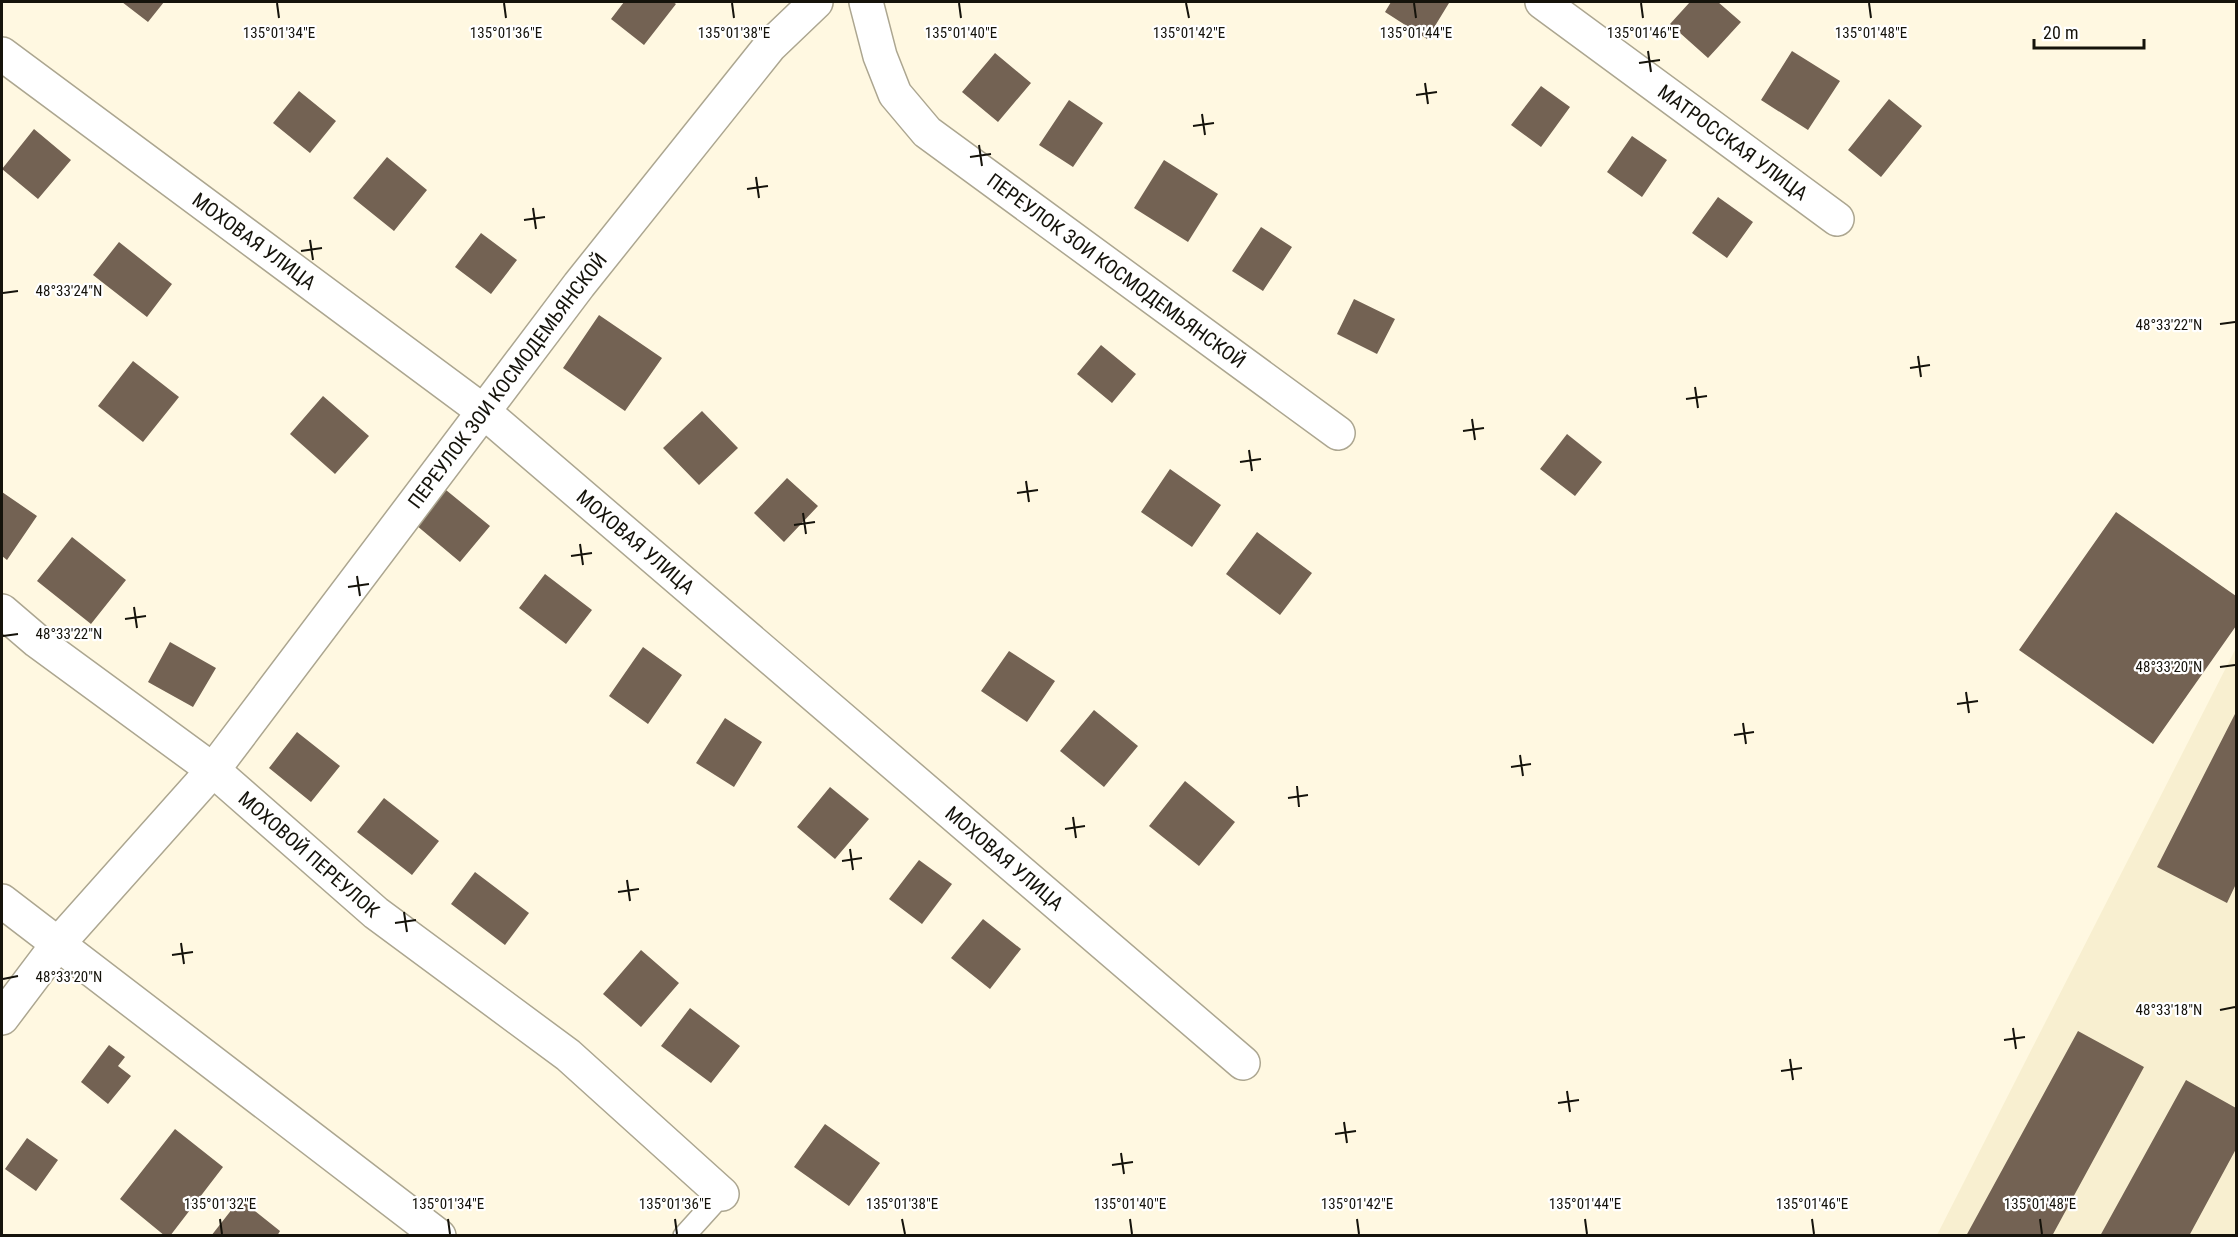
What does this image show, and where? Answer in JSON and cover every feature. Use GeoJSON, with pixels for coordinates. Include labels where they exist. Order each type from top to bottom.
{"type":"FeatureCollection","features":[{"type":"Feature","properties":{"kind":"street","name":"ПЕРЕУЛОК ЗОИ КОСМОДЕМЬЯНСКОЙ"},"geometry":{"type":"LineString","coordinates":[[2,1018],[57,945],[213,770],[579,285],[770,46],[816,2]]}},
{"type":"Feature","properties":{"kind":"street","name":"ПЕРЕУЛОК ЗОИ КОСМОДЕМЬЯНСКОЙ"},"geometry":{"type":"LineString","coordinates":[[866,2],[880,56],[895,94],[927,132],[1338,433]]}},
{"type":"Feature","properties":{"kind":"street","name":"МАТРОССКАЯ УЛИЦА"},"geometry":{"type":"LineString","coordinates":[[1542,2],[1837,219]]}},
{"type":"Feature","properties":{"kind":"street","name":"МОХОВАЯ УЛИЦА"},"geometry":{"type":"LineString","coordinates":[[2,54],[483,411],[1243,1063]]}},
{"type":"Feature","properties":{"kind":"street","name":"МОХОВОЙ ПЕРЕУЛОК"},"geometry":{"type":"LineString","coordinates":[[2,611],[37,641],[213,770],[376,914],[568,1055],[722,1194]]}},
{"type":"Feature","properties":{"kind":"street"},"geometry":{"type":"LineString","coordinates":[[2,901],[440,1236]]}},
{"type":"Feature","properties":{"kind":"lane"},"geometry":{"type":"LineString","coordinates":[[684,1236],[722,1194]]}},
{"type":"Feature","properties":{"kind":"shaded area"},"geometry":{"type":"Polygon","coordinates":[[[2236,648],[2236,1235],[1937,1235],[2236,648]]]}},
{"type":"Feature","properties":{"kind":"building"},"geometry":{"type":"Polygon","coordinates":[[[122,2],[164,2],[148,22],[122,2]]]}},
{"type":"Feature","properties":{"kind":"building"},"geometry":{"type":"Polygon","coordinates":[[[624,2],[673,2],[676,4],[644,45],[611,19],[624,2]]]}},
{"type":"Feature","properties":{"kind":"building"},"geometry":{"type":"Polygon","coordinates":[[[1391,2],[1449,3],[1427,39],[1385,12],[1391,2]]]}},
{"type":"Feature","properties":{"kind":"building"},"geometry":{"type":"Polygon","coordinates":[[[1690,2],[1718,2],[1741,22],[1708,58],[1670,24],[1690,2]]]}},
{"type":"Feature","properties":{"kind":"building"},"geometry":{"type":"Polygon","coordinates":[[[1792,51],[1840,81],[1808,130],[1761,100],[1792,51]]]}},
{"type":"Feature","properties":{"kind":"building"},"geometry":{"type":"Polygon","coordinates":[[[995,53],[1031,83],[998,122],[962,92],[995,53]]]}},
{"type":"Feature","properties":{"kind":"building"},"geometry":{"type":"Polygon","coordinates":[[[1541,86],[1570,107],[1541,147],[1511,125],[1541,86]]]}},
{"type":"Feature","properties":{"kind":"building"},"geometry":{"type":"Polygon","coordinates":[[[299,91],[336,121],[310,153],[273,123],[299,91]]]}},
{"type":"Feature","properties":{"kind":"building"},"geometry":{"type":"Polygon","coordinates":[[[1889,99],[1922,126],[1881,177],[1848,150],[1889,99]]]}},
{"type":"Feature","properties":{"kind":"building"},"geometry":{"type":"Polygon","coordinates":[[[1069,100],[1103,123],[1073,167],[1039,145],[1069,100]]]}},
{"type":"Feature","properties":{"kind":"building"},"geometry":{"type":"Polygon","coordinates":[[[34,129],[71,160],[38,199],[2,169],[34,129]]]}},
{"type":"Feature","properties":{"kind":"building"},"geometry":{"type":"Polygon","coordinates":[[[1632,136],[1667,160],[1642,197],[1607,172],[1632,136]]]}},
{"type":"Feature","properties":{"kind":"building"},"geometry":{"type":"Polygon","coordinates":[[[387,157],[427,190],[394,231],[353,198],[387,157]]]}},
{"type":"Feature","properties":{"kind":"building"},"geometry":{"type":"Polygon","coordinates":[[[1164,160],[1218,194],[1188,242],[1134,208],[1164,160]]]}},
{"type":"Feature","properties":{"kind":"building"},"geometry":{"type":"Polygon","coordinates":[[[1718,197],[1753,222],[1727,258],[1692,233],[1718,197]]]}},
{"type":"Feature","properties":{"kind":"building"},"geometry":{"type":"Polygon","coordinates":[[[1261,227],[1292,247],[1263,291],[1232,271],[1261,227]]]}},
{"type":"Feature","properties":{"kind":"building"},"geometry":{"type":"Polygon","coordinates":[[[481,233],[517,260],[491,294],[455,267],[481,233]]]}},
{"type":"Feature","properties":{"kind":"building"},"geometry":{"type":"Polygon","coordinates":[[[119,242],[172,284],[147,317],[93,275],[119,242]]]}},
{"type":"Feature","properties":{"kind":"building"},"geometry":{"type":"Polygon","coordinates":[[[1354,299],[1395,319],[1377,354],[1337,334],[1354,299]]]}},
{"type":"Feature","properties":{"kind":"building"},"geometry":{"type":"Polygon","coordinates":[[[599,315],[662,358],[625,411],[563,368],[599,315]]]}},
{"type":"Feature","properties":{"kind":"building"},"geometry":{"type":"Polygon","coordinates":[[[1101,345],[1136,374],[1112,403],[1077,374],[1101,345]]]}},
{"type":"Feature","properties":{"kind":"building"},"geometry":{"type":"Polygon","coordinates":[[[133,361],[179,397],[143,442],[98,406],[133,361]]]}},
{"type":"Feature","properties":{"kind":"building"},"geometry":{"type":"Polygon","coordinates":[[[323,396],[369,436],[335,474],[290,434],[323,396]]]}},
{"type":"Feature","properties":{"kind":"building"},"geometry":{"type":"Polygon","coordinates":[[[702,411],[738,448],[699,485],[663,448],[702,411]]]}},
{"type":"Feature","properties":{"kind":"building"},"geometry":{"type":"Polygon","coordinates":[[[1567,434],[1602,462],[1575,496],[1540,469],[1567,434]]]}},
{"type":"Feature","properties":{"kind":"building"},"geometry":{"type":"Polygon","coordinates":[[[1170,469],[1221,505],[1192,547],[1141,512],[1170,469]]]}},
{"type":"Feature","properties":{"kind":"building"},"geometry":{"type":"Polygon","coordinates":[[[787,478],[818,506],[784,542],[754,513],[787,478]]]}},
{"type":"Feature","properties":{"kind":"building"},"geometry":{"type":"Polygon","coordinates":[[[446,490],[490,526],[460,562],[416,525],[446,490]]]}},
{"type":"Feature","properties":{"kind":"building"},"geometry":{"type":"Polygon","coordinates":[[[2,492],[37,516],[7,560],[2,556],[2,492]]]}},
{"type":"Feature","properties":{"kind":"building"},"geometry":{"type":"Polygon","coordinates":[[[2116,512],[2236,596],[2236,626],[2153,744],[2019,650],[2116,512]]]}},
{"type":"Feature","properties":{"kind":"building"},"geometry":{"type":"Polygon","coordinates":[[[1257,532],[1312,573],[1280,615],[1226,574],[1257,532]]]}},
{"type":"Feature","properties":{"kind":"building"},"geometry":{"type":"Polygon","coordinates":[[[72,537],[126,580],[91,624],[37,581],[72,537]]]}},
{"type":"Feature","properties":{"kind":"building"},"geometry":{"type":"Polygon","coordinates":[[[545,574],[592,610],[566,644],[519,608],[545,574]]]}},
{"type":"Feature","properties":{"kind":"building"},"geometry":{"type":"Polygon","coordinates":[[[170,642],[216,668],[193,707],[148,682],[170,642]]]}},
{"type":"Feature","properties":{"kind":"building"},"geometry":{"type":"Polygon","coordinates":[[[643,647],[682,675],[648,724],[609,696],[643,647]]]}},
{"type":"Feature","properties":{"kind":"building"},"geometry":{"type":"Polygon","coordinates":[[[1009,651],[1055,681],[1027,722],[981,691],[1009,651]]]}},
{"type":"Feature","properties":{"kind":"building"},"geometry":{"type":"Polygon","coordinates":[[[1094,710],[1138,746],[1104,787],[1060,751],[1094,710]]]}},
{"type":"Feature","properties":{"kind":"building"},"geometry":{"type":"Polygon","coordinates":[[[2236,712],[2236,884],[2227,903],[2157,867],[2236,712]]]}},
{"type":"Feature","properties":{"kind":"building"},"geometry":{"type":"Polygon","coordinates":[[[725,718],[762,742],[734,787],[696,763],[725,718]]]}},
{"type":"Feature","properties":{"kind":"building"},"geometry":{"type":"Polygon","coordinates":[[[297,732],[340,766],[311,802],[269,768],[297,732]]]}},
{"type":"Feature","properties":{"kind":"building"},"geometry":{"type":"Polygon","coordinates":[[[1185,781],[1235,822],[1199,866],[1149,826],[1185,781]]]}},
{"type":"Feature","properties":{"kind":"building"},"geometry":{"type":"Polygon","coordinates":[[[830,787],[869,819],[835,859],[797,827],[830,787]]]}},
{"type":"Feature","properties":{"kind":"building"},"geometry":{"type":"Polygon","coordinates":[[[384,798],[439,841],[412,875],[357,832],[384,798]]]}},
{"type":"Feature","properties":{"kind":"building"},"geometry":{"type":"Polygon","coordinates":[[[919,860],[952,884],[922,924],[889,899],[919,860]]]}},
{"type":"Feature","properties":{"kind":"building"},"geometry":{"type":"Polygon","coordinates":[[[475,872],[529,913],[505,945],[451,904],[475,872]]]}},
{"type":"Feature","properties":{"kind":"building"},"geometry":{"type":"Polygon","coordinates":[[[983,919],[1021,949],[990,989],[951,958],[983,919]]]}},
{"type":"Feature","properties":{"kind":"building"},"geometry":{"type":"Polygon","coordinates":[[[641,950],[679,983],[641,1027],[603,994],[641,950]]]}},
{"type":"Feature","properties":{"kind":"building"},"geometry":{"type":"Polygon","coordinates":[[[690,1008],[740,1046],[711,1083],[661,1046],[690,1008]]]}},
{"type":"Feature","properties":{"kind":"building"},"geometry":{"type":"Polygon","coordinates":[[[2078,1031],[2144,1067],[2052,1236],[1966,1236],[2078,1031]]]}},
{"type":"Feature","properties":{"kind":"building"},"geometry":{"type":"Polygon","coordinates":[[[109,1045],[125,1057],[118,1066],[131,1076],[108,1104],[81,1082],[109,1045]]]}},
{"type":"Feature","properties":{"kind":"building"},"geometry":{"type":"Polygon","coordinates":[[[2186,1080],[2236,1108],[2236,1149],[2189,1236],[2100,1236],[2186,1080]]]}},
{"type":"Feature","properties":{"kind":"building"},"geometry":{"type":"Polygon","coordinates":[[[825,1124],[880,1163],[849,1206],[794,1167],[825,1124]]]}},
{"type":"Feature","properties":{"kind":"building"},"geometry":{"type":"Polygon","coordinates":[[[175,1129],[223,1167],[170,1236],[165,1236],[120,1199],[175,1129]]]}},
{"type":"Feature","properties":{"kind":"building"},"geometry":{"type":"Polygon","coordinates":[[[27,1138],[58,1160],[36,1191],[5,1169],[27,1138]]]}},
{"type":"Feature","properties":{"kind":"building"},"geometry":{"type":"Polygon","coordinates":[[[240,1199],[280,1231],[277,1236],[211,1236],[240,1199]]]}}]}
